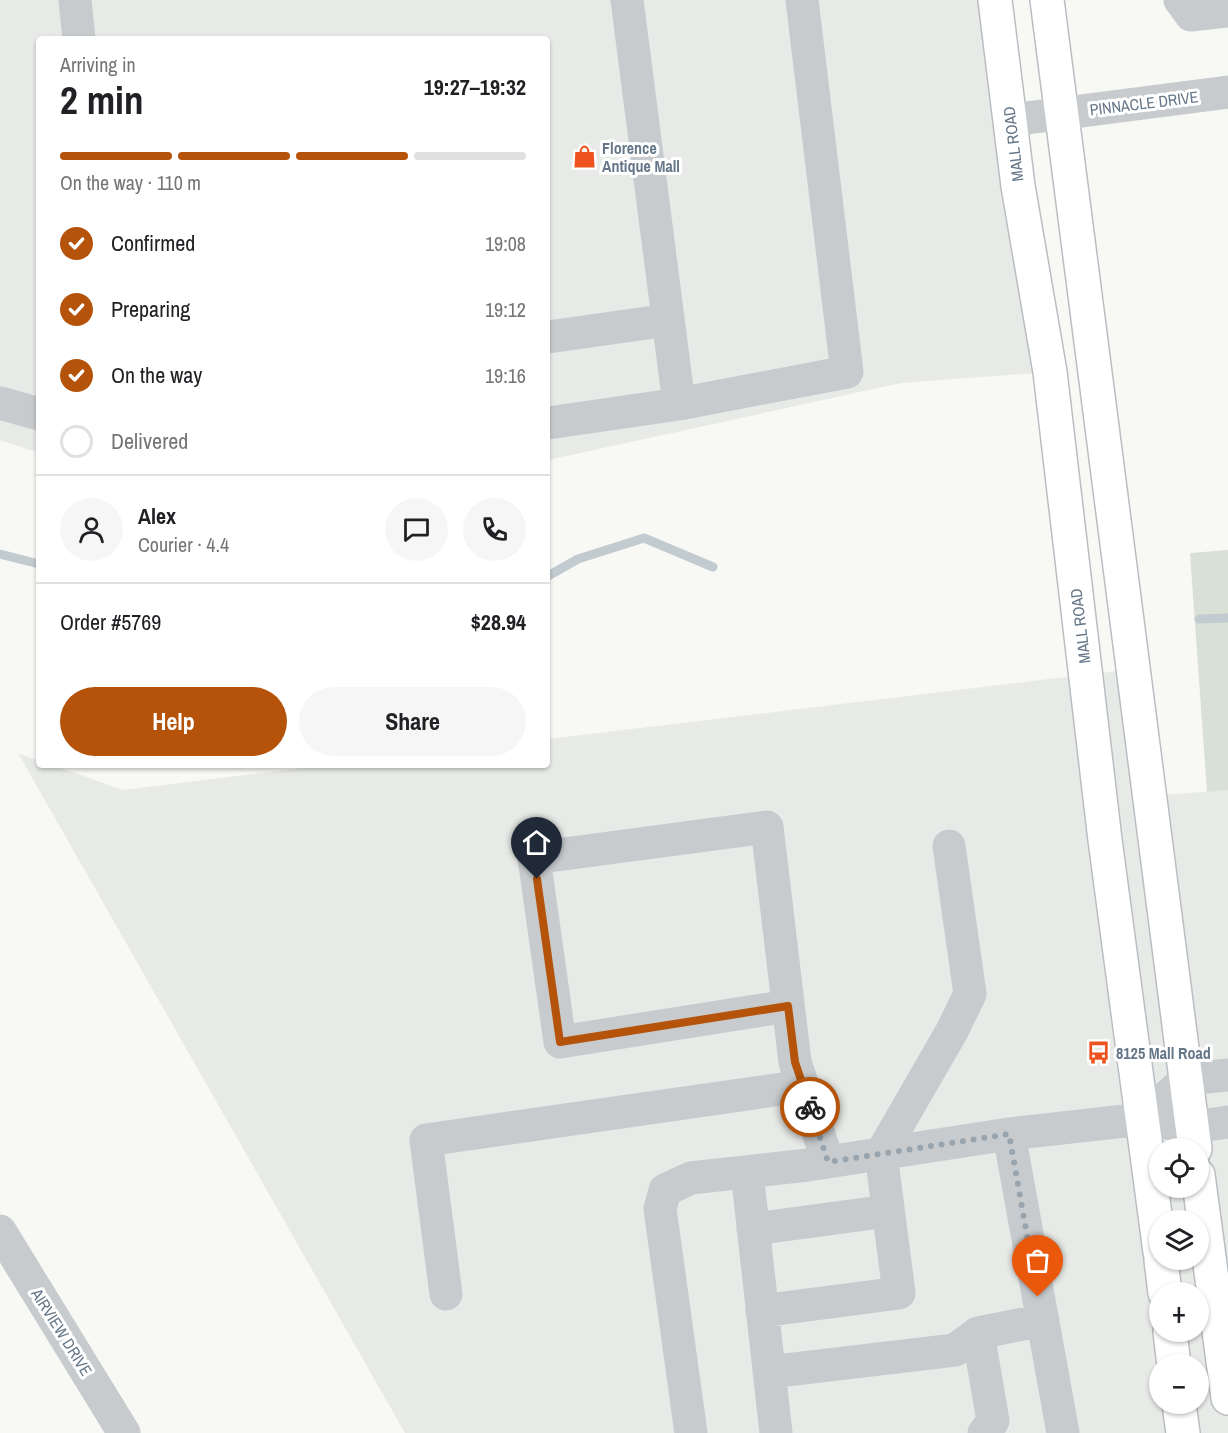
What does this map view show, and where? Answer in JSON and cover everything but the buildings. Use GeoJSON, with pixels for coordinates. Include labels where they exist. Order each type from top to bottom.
{"type":"FeatureCollection","features":[{"type":"Feature","properties":{"kind":"main road","name":"MALL ROAD"},"geometry":{"type":"LineString","coordinates":[[995,0],[1018,186],[1050,372],[1105,840],[1155,1210]]}},
{"type":"Feature","properties":{"kind":"main road"},"geometry":{"type":"LineString","coordinates":[[1047,0],[1194,1138]]}},
{"type":"Feature","properties":{"kind":"main road"},"geometry":{"type":"LineString","coordinates":[[1201,1198],[1228,1398]]}},
{"type":"Feature","properties":{"kind":"main road"},"geometry":{"type":"LineString","coordinates":[[1180,1414],[1183,1433]]}},
{"type":"Feature","properties":{"kind":"street"},"geometry":{"type":"LineString","coordinates":[[75,0],[80,36]]}},
{"type":"Feature","properties":{"kind":"street"},"geometry":{"type":"LineString","coordinates":[[627,0],[679,404]]}},
{"type":"Feature","properties":{"kind":"street"},"geometry":{"type":"LineString","coordinates":[[550,423],[679,404],[847,372],[802,0]]}},
{"type":"Feature","properties":{"kind":"street"},"geometry":{"type":"LineString","coordinates":[[1180,0],[1191,15],[1228,10]]}},
{"type":"Feature","properties":{"kind":"street","name":"PINNACLE DRIVE"},"geometry":{"type":"LineString","coordinates":[[1011,120],[1228,92]]}},
{"type":"Feature","properties":{"kind":"street"},"geometry":{"type":"LineString","coordinates":[[550,338],[668,320]]}},
{"type":"Feature","properties":{"kind":"street"},"geometry":{"type":"LineString","coordinates":[[0,403],[36,413]]}},
{"type":"Feature","properties":{"kind":"street"},"geometry":{"type":"LineString","coordinates":[[788,1006],[560,1042],[534,858],[767,827],[795,1062],[828,1162]]}},
{"type":"Feature","properties":{"kind":"street"},"geometry":{"type":"LineString","coordinates":[[762,1311],[898,1293],[882,1154],[952,1031],[970,994],[949,846]]}},
{"type":"Feature","properties":{"kind":"street"},"geometry":{"type":"LineString","coordinates":[[1143,1119],[1186,1079],[1228,1075]]}},
{"type":"Feature","properties":{"kind":"street"},"geometry":{"type":"LineString","coordinates":[[446,1294],[426,1140],[803,1086]]}},
{"type":"Feature","properties":{"kind":"street"},"geometry":{"type":"LineString","coordinates":[[691,1433],[660,1209],[665,1190],[691,1178],[828,1162],[1009,1134],[1143,1119],[1194,1138],[1228,1122]]}},
{"type":"Feature","properties":{"kind":"street"},"geometry":{"type":"LineString","coordinates":[[1009,1134],[1063,1433]]}},
{"type":"Feature","properties":{"kind":"street"},"geometry":{"type":"LineString","coordinates":[[747,1172],[776,1433]]}},
{"type":"Feature","properties":{"kind":"street"},"geometry":{"type":"LineString","coordinates":[[753,1229],[888,1211]]}},
{"type":"Feature","properties":{"kind":"street","name":"AIRVIEW DRIVE"},"geometry":{"type":"LineString","coordinates":[[0,1231],[124,1433]]}},
{"type":"Feature","properties":{"kind":"street"},"geometry":{"type":"LineString","coordinates":[[769,1372],[955,1350],[978,1333],[1043,1320]]}},
{"type":"Feature","properties":{"kind":"street"},"geometry":{"type":"LineString","coordinates":[[978,1333],[993,1421],[984,1433]]}},
{"type":"Feature","properties":{"kind":"shaded area"},"geometry":{"type":"Polygon","coordinates":[[[0,0],[995,0],[1050,372],[901,383],[550,460],[550,36],[36,36],[36,452],[0,440],[0,0]]]}},
{"type":"Feature","properties":{"kind":"shaded area"},"geometry":{"type":"Polygon","coordinates":[[[1228,550],[1228,790],[1207,792],[1190,553],[1228,550]]]}},
{"type":"Feature","properties":{"kind":"shaded area"},"geometry":{"type":"Polygon","coordinates":[[[1134,669],[1150,796],[1228,790],[1228,1433],[405,1433],[18,753],[36,760],[36,768],[61,768],[123,790],[304,768],[550,768],[550,739],[1134,669]]]}},
{"type":"Feature","properties":{"kind":"waterway"},"geometry":{"type":"LineString","coordinates":[[550,575],[578,559],[644,538],[713,567]]}},
{"type":"Feature","properties":{"kind":"waterway"},"geometry":{"type":"LineString","coordinates":[[0,554],[36,563]]}},
{"type":"Feature","properties":{"kind":"waterway"},"geometry":{"type":"LineString","coordinates":[[1199,619],[1228,618]]}},
{"type":"Feature","properties":{"kind":"way so far"},"geometry":{"type":"LineString","coordinates":[[810,1107],[828,1162],[1009,1134],[1038,1297]]}},
{"type":"Feature","properties":{"kind":"place","name":"Florence Antique Mall"},"geometry":{"type":"Point","coordinates":[584,157]}},
{"type":"Feature","properties":{"kind":"place","name":"8125 Mall Road"},"geometry":{"type":"Point","coordinates":[1098,1053]}},
{"type":"Feature","properties":{"kind":"route"},"geometry":{"type":"LineString","coordinates":[[537,879],[560,1042],[788,1006],[795,1062],[810,1107]]}}]}
